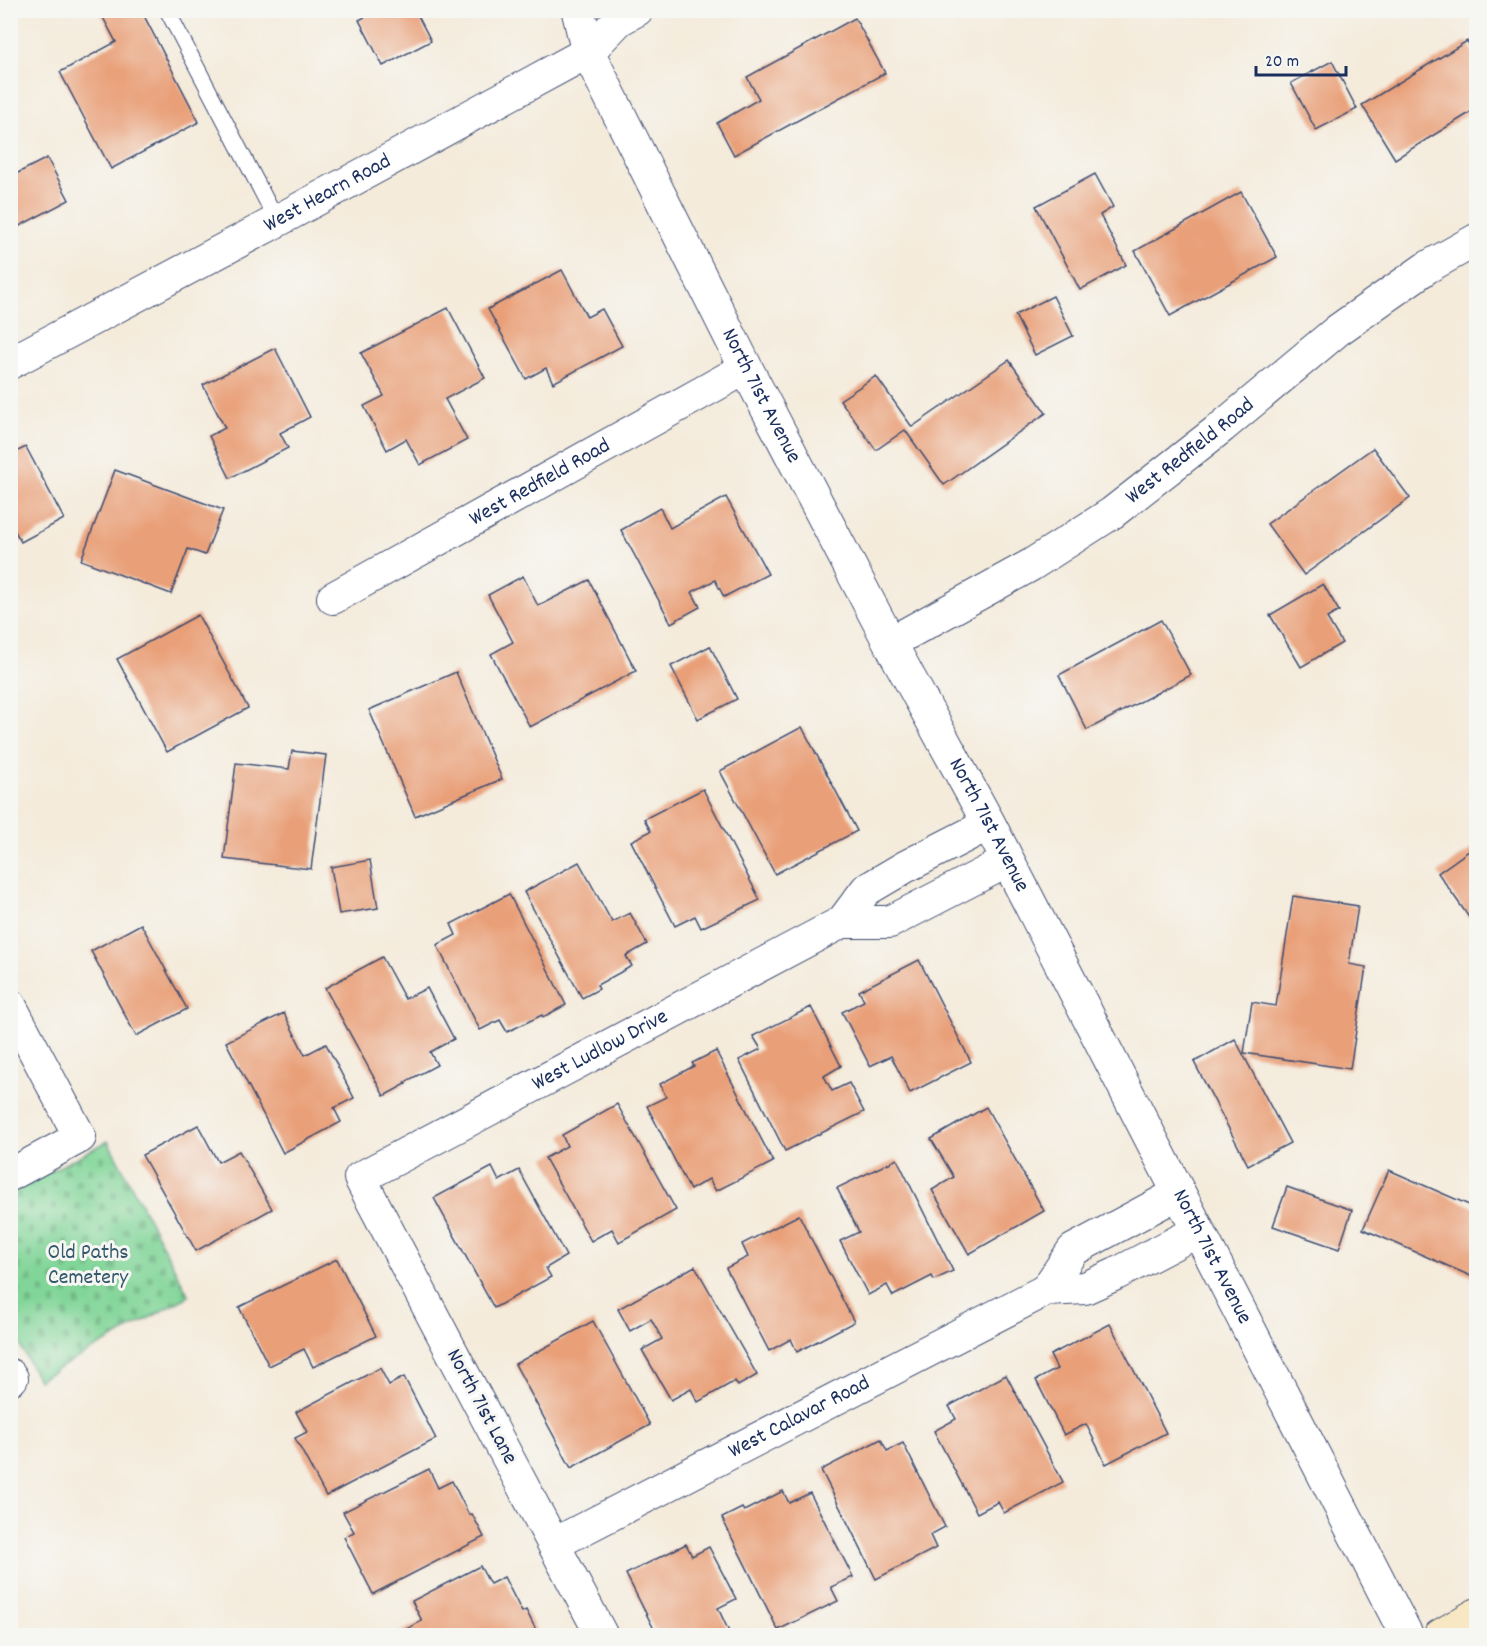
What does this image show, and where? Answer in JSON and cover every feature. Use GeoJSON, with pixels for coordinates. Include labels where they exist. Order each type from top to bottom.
{"type":"FeatureCollection","features":[{"type":"Feature","properties":{"kind":"main road"},"geometry":{"type":"LineString","coordinates":[[1440,1635],[1476,1615]]}},
{"type":"Feature","properties":{"kind":"street","name":"North 71st Avenue"},"geometry":{"type":"LineString","coordinates":[[578,10],[588,52],[746,368],[890,643],[989,824],[1407,1635]]}},
{"type":"Feature","properties":{"kind":"street","name":"West Hearn Road"},"geometry":{"type":"LineString","coordinates":[[10,363],[588,52],[619,21],[637,10]]}},
{"type":"Feature","properties":{"kind":"street","name":"West Redfield Road"},"geometry":{"type":"LineString","coordinates":[[890,643],[1031,565],[1112,513],[1222,427],[1338,330],[1426,268],[1476,240]]}},
{"type":"Feature","properties":{"kind":"street","name":"West Redfield Road"},"geometry":{"type":"LineString","coordinates":[[333,598],[746,368]]}},
{"type":"Feature","properties":{"kind":"street","name":"West Ludlow Drive"},"geometry":{"type":"LineString","coordinates":[[360,1178],[842,922],[866,890],[905,867],[989,824]]}},
{"type":"Feature","properties":{"kind":"street","name":"West Ludlow Drive"},"geometry":{"type":"LineString","coordinates":[[842,922],[890,922],[1008,861]]}},
{"type":"Feature","properties":{"kind":"street"},"geometry":{"type":"LineString","coordinates":[[905,867],[925,904]]}},
{"type":"Feature","properties":{"kind":"street"},"geometry":{"type":"LineString","coordinates":[[10,1005],[80,1137],[10,1175]]}},
{"type":"Feature","properties":{"kind":"street","name":"North 71st Lane"},"geometry":{"type":"LineString","coordinates":[[360,1178],[602,1635]]}},
{"type":"Feature","properties":{"kind":"street","name":"West Calavar Road"},"geometry":{"type":"LineString","coordinates":[[1046,1290],[1073,1250],[1179,1193]]}},
{"type":"Feature","properties":{"kind":"street","name":"West Calavar Road"},"geometry":{"type":"LineString","coordinates":[[554,1544],[1046,1290],[1085,1288],[1198,1231]]}},
{"type":"Feature","properties":{"kind":"street"},"geometry":{"type":"LineString","coordinates":[[1095,1238],[1116,1274]]}},
{"type":"Feature","properties":{"kind":"lane"},"geometry":{"type":"LineString","coordinates":[[167,10],[277,221]]}},
{"type":"Feature","properties":{"kind":"green space","name":"Old Paths Cemetery"},"geometry":{"type":"Polygon","coordinates":[[[108,1141],[189,1296],[38,1380],[11,1328],[11,1192],[108,1141]]]}},
{"type":"Feature","properties":{"kind":"building"},"geometry":{"type":"Polygon","coordinates":[[[99,10],[141,10],[199,122],[111,169],[60,72],[116,42],[99,10]]]}},
{"type":"Feature","properties":{"kind":"building"},"geometry":{"type":"Polygon","coordinates":[[[378,10],[415,10],[431,41],[383,66],[359,20],[378,10]]]}},
{"type":"Feature","properties":{"kind":"building"},"geometry":{"type":"Polygon","coordinates":[[[855,18],[885,73],[734,155],[717,123],[759,99],[747,77],[855,18]]]}},
{"type":"Feature","properties":{"kind":"building"},"geometry":{"type":"Polygon","coordinates":[[[1467,41],[1476,57],[1476,109],[1395,159],[1362,105],[1467,41]]]}},
{"type":"Feature","properties":{"kind":"building"},"geometry":{"type":"Polygon","coordinates":[[[1332,61],[1357,109],[1316,130],[1291,83],[1332,61]]]}},
{"type":"Feature","properties":{"kind":"building"},"geometry":{"type":"Polygon","coordinates":[[[47,158],[69,200],[10,231],[10,177],[47,158]]]}},
{"type":"Feature","properties":{"kind":"building"},"geometry":{"type":"Polygon","coordinates":[[[1095,174],[1113,207],[1100,215],[1126,265],[1080,290],[1036,206],[1095,174]]]}},
{"type":"Feature","properties":{"kind":"building"},"geometry":{"type":"Polygon","coordinates":[[[1241,192],[1277,257],[1170,316],[1135,251],[1241,192]]]}},
{"type":"Feature","properties":{"kind":"building"},"geometry":{"type":"Polygon","coordinates":[[[562,270],[587,317],[602,309],[622,346],[553,383],[546,368],[526,379],[488,309],[562,270]]]}},
{"type":"Feature","properties":{"kind":"building"},"geometry":{"type":"Polygon","coordinates":[[[1053,296],[1073,336],[1035,355],[1015,315],[1053,296]]]}},
{"type":"Feature","properties":{"kind":"building"},"geometry":{"type":"Polygon","coordinates":[[[448,308],[485,378],[445,399],[467,440],[420,465],[406,439],[387,450],[364,406],[384,396],[361,353],[448,308]]]}},
{"type":"Feature","properties":{"kind":"building"},"geometry":{"type":"Polygon","coordinates":[[[275,348],[310,417],[280,433],[288,448],[230,478],[209,436],[225,428],[203,385],[275,348]]]}},
{"type":"Feature","properties":{"kind":"building"},"geometry":{"type":"Polygon","coordinates":[[[1009,360],[1046,413],[944,485],[905,430],[876,450],[840,400],[876,376],[912,427],[1009,360]]]}},
{"type":"Feature","properties":{"kind":"building"},"geometry":{"type":"Polygon","coordinates":[[[26,447],[64,519],[21,542],[10,522],[10,455],[26,447]]]}},
{"type":"Feature","properties":{"kind":"building"},"geometry":{"type":"Polygon","coordinates":[[[1373,448],[1410,498],[1304,575],[1267,524],[1373,448]]]}},
{"type":"Feature","properties":{"kind":"building"},"geometry":{"type":"Polygon","coordinates":[[[115,470],[223,510],[205,555],[188,549],[171,594],[81,560],[115,470]]]}},
{"type":"Feature","properties":{"kind":"building"},"geometry":{"type":"Polygon","coordinates":[[[726,497],[768,574],[724,597],[715,580],[692,592],[700,607],[671,623],[621,530],[660,508],[670,528],[726,497]]]}},
{"type":"Feature","properties":{"kind":"building"},"geometry":{"type":"Polygon","coordinates":[[[523,576],[538,606],[589,580],[636,671],[530,727],[491,654],[513,642],[488,595],[523,576]]]}},
{"type":"Feature","properties":{"kind":"building"},"geometry":{"type":"Polygon","coordinates":[[[1323,584],[1339,611],[1327,618],[1342,643],[1301,667],[1270,615],[1323,584]]]}},
{"type":"Feature","properties":{"kind":"building"},"geometry":{"type":"Polygon","coordinates":[[[198,615],[248,708],[167,752],[117,659],[198,615]]]}},
{"type":"Feature","properties":{"kind":"building"},"geometry":{"type":"Polygon","coordinates":[[[1161,620],[1191,675],[1087,730],[1059,675],[1161,620]]]}},
{"type":"Feature","properties":{"kind":"building"},"geometry":{"type":"Polygon","coordinates":[[[710,646],[737,699],[698,719],[671,666],[710,646]]]}},
{"type":"Feature","properties":{"kind":"building"},"geometry":{"type":"Polygon","coordinates":[[[456,672],[502,779],[415,816],[369,710],[456,672]]]}},
{"type":"Feature","properties":{"kind":"building"},"geometry":{"type":"Polygon","coordinates":[[[802,727],[857,831],[775,874],[720,771],[802,727]]]}},
{"type":"Feature","properties":{"kind":"building"},"geometry":{"type":"Polygon","coordinates":[[[292,751],[326,755],[311,869],[224,859],[236,763],[289,769],[292,751]]]}},
{"type":"Feature","properties":{"kind":"building"},"geometry":{"type":"Polygon","coordinates":[[[703,789],[760,900],[701,928],[695,916],[675,926],[631,841],[651,831],[644,819],[703,789]]]}},
{"type":"Feature","properties":{"kind":"building"},"geometry":{"type":"Polygon","coordinates":[[[1476,846],[1476,920],[1473,923],[1438,873],[1476,846]]]}},
{"type":"Feature","properties":{"kind":"building"},"geometry":{"type":"Polygon","coordinates":[[[370,860],[378,908],[339,914],[331,867],[370,860]]]}},
{"type":"Feature","properties":{"kind":"building"},"geometry":{"type":"Polygon","coordinates":[[[579,862],[612,922],[630,913],[647,944],[626,956],[632,966],[597,985],[599,989],[582,998],[524,892],[579,862]]]}},
{"type":"Feature","properties":{"kind":"building"},"geometry":{"type":"Polygon","coordinates":[[[509,894],[566,1005],[507,1032],[500,1020],[480,1030],[437,945],[456,935],[451,924],[509,894]]]}},
{"type":"Feature","properties":{"kind":"building"},"geometry":{"type":"Polygon","coordinates":[[[1293,896],[1358,906],[1349,964],[1366,967],[1350,1069],[1244,1053],[1252,1002],[1276,1006],[1293,896]]]}},
{"type":"Feature","properties":{"kind":"building"},"geometry":{"type":"Polygon","coordinates":[[[141,924],[187,1009],[136,1036],[91,951],[141,924]]]}},
{"type":"Feature","properties":{"kind":"building"},"geometry":{"type":"Polygon","coordinates":[[[382,957],[405,999],[427,988],[454,1039],[430,1052],[437,1065],[384,1096],[325,988],[382,957]]]}},
{"type":"Feature","properties":{"kind":"building"},"geometry":{"type":"Polygon","coordinates":[[[919,960],[971,1062],[910,1093],[891,1056],[870,1066],[842,1012],[864,1001],[859,991],[919,960]]]}},
{"type":"Feature","properties":{"kind":"building"},"geometry":{"type":"Polygon","coordinates":[[[811,1007],[841,1066],[824,1076],[832,1091],[849,1083],[864,1112],[785,1151],[739,1060],[761,1049],[753,1036],[811,1007]]]}},
{"type":"Feature","properties":{"kind":"building"},"geometry":{"type":"Polygon","coordinates":[[[284,1013],[305,1055],[326,1044],[354,1098],[334,1108],[341,1122],[283,1153],[226,1042],[284,1013]]]}},
{"type":"Feature","properties":{"kind":"building"},"geometry":{"type":"Polygon","coordinates":[[[1235,1039],[1290,1143],[1248,1165],[1194,1062],[1235,1039]]]}},
{"type":"Feature","properties":{"kind":"building"},"geometry":{"type":"Polygon","coordinates":[[[716,1051],[773,1162],[716,1191],[709,1179],[690,1190],[647,1106],[666,1097],[660,1084],[694,1066],[692,1063],[716,1051]]]}},
{"type":"Feature","properties":{"kind":"building"},"geometry":{"type":"Polygon","coordinates":[[[617,1104],[676,1210],[619,1242],[612,1229],[591,1241],[545,1158],[567,1146],[562,1135],[617,1104]]]}},
{"type":"Feature","properties":{"kind":"building"},"geometry":{"type":"Polygon","coordinates":[[[986,1107],[1044,1211],[969,1254],[932,1190],[954,1177],[931,1139],[986,1107]]]}},
{"type":"Feature","properties":{"kind":"building"},"geometry":{"type":"Polygon","coordinates":[[[198,1125],[218,1162],[239,1151],[272,1209],[196,1251],[142,1155],[198,1125]]]}},
{"type":"Feature","properties":{"kind":"building"},"geometry":{"type":"Polygon","coordinates":[[[897,1159],[953,1271],[934,1280],[932,1276],[893,1296],[887,1285],[868,1295],[840,1241],[859,1232],[837,1188],[897,1159]]]}},
{"type":"Feature","properties":{"kind":"building"},"geometry":{"type":"Polygon","coordinates":[[[492,1167],[499,1181],[519,1170],[566,1256],[546,1268],[551,1277],[494,1308],[434,1198],[492,1167]]]}},
{"type":"Feature","properties":{"kind":"building"},"geometry":{"type":"Polygon","coordinates":[[[1389,1170],[1476,1208],[1476,1270],[1473,1277],[1363,1229],[1389,1170]]]}},
{"type":"Feature","properties":{"kind":"building"},"geometry":{"type":"Polygon","coordinates":[[[1287,1187],[1352,1210],[1339,1249],[1273,1226],[1287,1187]]]}},
{"type":"Feature","properties":{"kind":"building"},"geometry":{"type":"Polygon","coordinates":[[[799,1215],[854,1322],[797,1352],[791,1339],[769,1351],[726,1268],[748,1257],[742,1244],[799,1215]]]}},
{"type":"Feature","properties":{"kind":"building"},"geometry":{"type":"Polygon","coordinates":[[[337,1259],[376,1336],[313,1367],[304,1349],[269,1366],[239,1307],[337,1259]]]}},
{"type":"Feature","properties":{"kind":"building"},"geometry":{"type":"Polygon","coordinates":[[[695,1266],[757,1375],[738,1386],[735,1381],[698,1402],[691,1389],[671,1400],[642,1350],[662,1339],[651,1319],[630,1331],[618,1309],[695,1266]]]}},
{"type":"Feature","properties":{"kind":"building"},"geometry":{"type":"Polygon","coordinates":[[[593,1321],[650,1425],[571,1468],[515,1364],[593,1321]]]}},
{"type":"Feature","properties":{"kind":"building"},"geometry":{"type":"Polygon","coordinates":[[[1110,1324],[1166,1433],[1106,1464],[1086,1424],[1064,1435],[1036,1380],[1057,1369],[1050,1355],[1110,1324]]]}},
{"type":"Feature","properties":{"kind":"building"},"geometry":{"type":"Polygon","coordinates":[[[380,1368],[389,1385],[404,1377],[436,1439],[326,1496],[295,1438],[307,1432],[296,1412],[380,1368]]]}},
{"type":"Feature","properties":{"kind":"building"},"geometry":{"type":"Polygon","coordinates":[[[1006,1375],[1063,1482],[1004,1513],[998,1502],[977,1513],[934,1431],[956,1419],[949,1406],[1006,1375]]]}},
{"type":"Feature","properties":{"kind":"building"},"geometry":{"type":"Polygon","coordinates":[[[881,1439],[887,1451],[903,1443],[945,1527],[930,1535],[936,1548],[876,1579],[821,1470],[881,1439]]]}},
{"type":"Feature","properties":{"kind":"building"},"geometry":{"type":"Polygon","coordinates":[[[429,1469],[438,1488],[452,1481],[469,1515],[472,1514],[484,1537],[373,1594],[344,1537],[354,1532],[343,1512],[429,1469]]]}},
{"type":"Feature","properties":{"kind":"building"},"geometry":{"type":"Polygon","coordinates":[[[783,1491],[789,1503],[810,1493],[853,1577],[831,1587],[838,1601],[778,1630],[722,1518],[742,1508],[744,1511],[783,1491]]]}},
{"type":"Feature","properties":{"kind":"building"},"geometry":{"type":"Polygon","coordinates":[[[686,1544],[692,1556],[709,1547],[736,1599],[718,1608],[731,1636],[664,1636],[663,1632],[657,1635],[626,1574],[686,1544]]]}},
{"type":"Feature","properties":{"kind":"building"},"geometry":{"type":"Polygon","coordinates":[[[480,1566],[490,1584],[504,1577],[522,1612],[526,1610],[538,1634],[534,1636],[393,1636],[422,1621],[412,1601],[480,1566]]]}}]}
